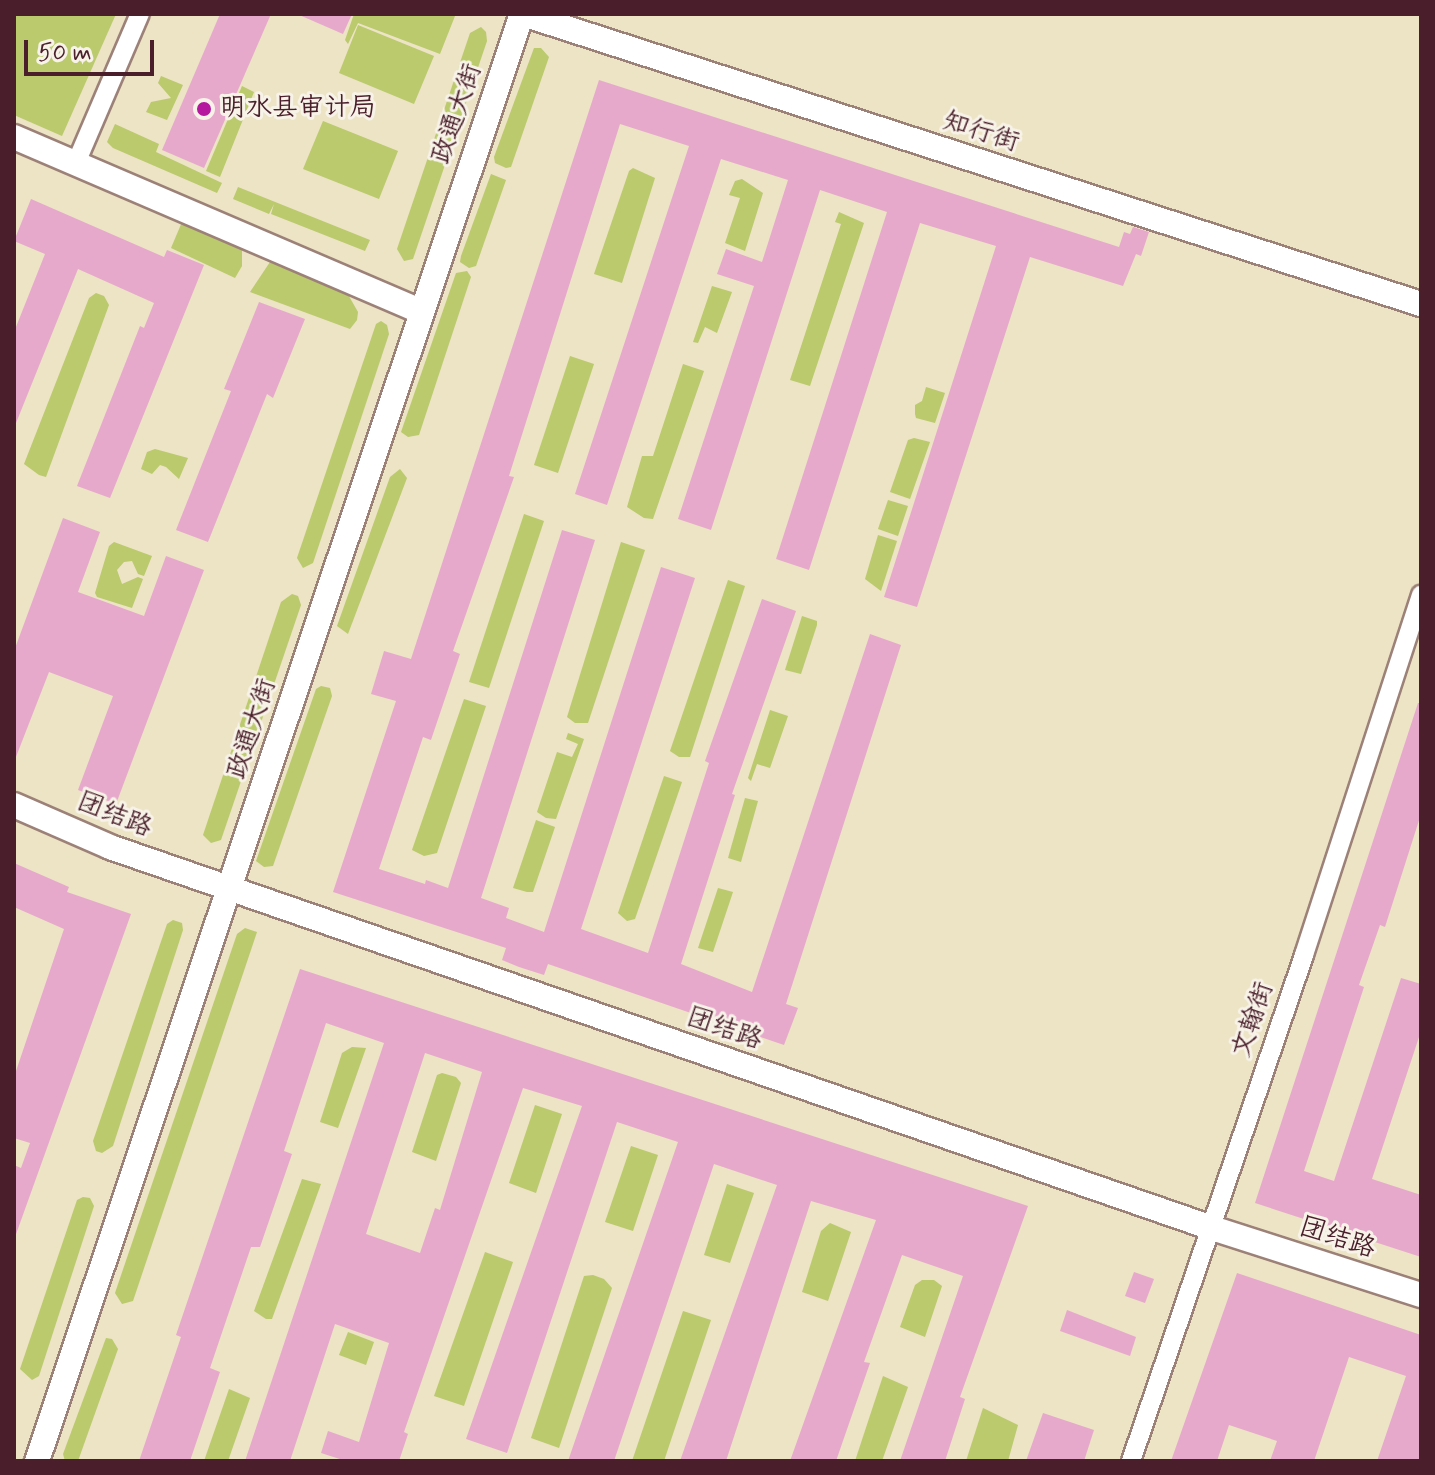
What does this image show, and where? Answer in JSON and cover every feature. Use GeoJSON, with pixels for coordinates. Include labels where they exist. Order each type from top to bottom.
{"type":"FeatureCollection","features":[{"type":"Feature","properties":{"kind":"street"},"geometry":{"type":"LineString","coordinates":[[76,163],[140,14]]}},
{"type":"Feature","properties":{"kind":"street","name":"知行街"},"geometry":{"type":"LineString","coordinates":[[523,14],[1421,304]]}},
{"type":"Feature","properties":{"kind":"street","name":"政通大街"},"geometry":{"type":"LineString","coordinates":[[37,1461],[420,311],[523,14]]}},
{"type":"Feature","properties":{"kind":"street"},"geometry":{"type":"LineString","coordinates":[[14,137],[420,311]]}},
{"type":"Feature","properties":{"kind":"street","name":"文翰街"},"geometry":{"type":"LineString","coordinates":[[1131,1461],[1304,955],[1421,595]]}},
{"type":"Feature","properties":{"kind":"street","name":"团结路"},"geometry":{"type":"LineString","coordinates":[[14,805],[110,847],[1209,1227],[1421,1295]]}},
{"type":"Feature","properties":{"kind":"green space"},"geometry":{"type":"Polygon","coordinates":[[[14,14],[116,14],[62,136],[14,115],[14,14]]]}},
{"type":"Feature","properties":{"kind":"green space"},"geometry":{"type":"Polygon","coordinates":[[[354,14],[455,16],[440,54],[358,23],[348,44],[345,40],[354,14]]]}},
{"type":"Feature","properties":{"kind":"green space"},"geometry":{"type":"Polygon","coordinates":[[[358,25],[434,56],[414,104],[339,73],[358,25]]]}},
{"type":"Feature","properties":{"kind":"green space"},"geometry":{"type":"Polygon","coordinates":[[[481,27],[486,32],[487,41],[413,259],[404,261],[397,249],[470,33],[481,27]]]}},
{"type":"Feature","properties":{"kind":"green space"},"geometry":{"type":"Polygon","coordinates":[[[534,48],[541,48],[549,57],[511,167],[506,168],[495,163],[494,157],[534,48]]]}},
{"type":"Feature","properties":{"kind":"green space"},"geometry":{"type":"Polygon","coordinates":[[[161,76],[183,85],[167,120],[146,112],[151,102],[171,98],[158,83],[161,76]]]}},
{"type":"Feature","properties":{"kind":"green space"},"geometry":{"type":"Polygon","coordinates":[[[242,86],[254,92],[220,177],[206,171],[242,86]]]}},
{"type":"Feature","properties":{"kind":"green space"},"geometry":{"type":"Polygon","coordinates":[[[323,121],[398,151],[379,199],[303,169],[323,121]]]}},
{"type":"Feature","properties":{"kind":"green space"},"geometry":{"type":"Polygon","coordinates":[[[115,124],[159,144],[156,152],[222,183],[217,193],[113,148],[107,142],[115,124]]]}},
{"type":"Feature","properties":{"kind":"green space"},"geometry":{"type":"Polygon","coordinates":[[[633,168],[655,178],[622,283],[594,274],[629,171],[633,168]]]}},
{"type":"Feature","properties":{"kind":"green space"},"geometry":{"type":"Polygon","coordinates":[[[491,174],[506,180],[476,266],[469,268],[460,262],[461,256],[491,174]]]}},
{"type":"Feature","properties":{"kind":"green space"},"geometry":{"type":"Polygon","coordinates":[[[742,179],[763,193],[745,251],[725,243],[740,198],[729,195],[735,181],[742,179]]]}},
{"type":"Feature","properties":{"kind":"green space"},"geometry":{"type":"Polygon","coordinates":[[[238,187],[370,240],[365,251],[271,214],[274,204],[269,214],[233,199],[238,187]]]}},
{"type":"Feature","properties":{"kind":"green space"},"geometry":{"type":"Polygon","coordinates":[[[839,212],[864,223],[810,386],[790,380],[841,224],[835,222],[839,212]]]}},
{"type":"Feature","properties":{"kind":"green space"},"geometry":{"type":"Polygon","coordinates":[[[182,222],[242,248],[242,266],[235,278],[171,248],[182,222]]]}},
{"type":"Feature","properties":{"kind":"green space"},"geometry":{"type":"Polygon","coordinates":[[[270,262],[283,264],[346,291],[358,312],[357,320],[350,329],[250,292],[270,262]]]}},
{"type":"Feature","properties":{"kind":"green space"},"geometry":{"type":"Polygon","coordinates":[[[467,271],[471,277],[419,435],[408,437],[401,432],[456,273],[467,271]]]}},
{"type":"Feature","properties":{"kind":"green space"},"geometry":{"type":"Polygon","coordinates":[[[712,286],[732,292],[717,333],[705,327],[698,343],[693,342],[712,286]]]}},
{"type":"Feature","properties":{"kind":"green space"},"geometry":{"type":"Polygon","coordinates":[[[96,293],[104,296],[109,305],[46,477],[39,475],[24,464],[89,298],[96,293]]]}},
{"type":"Feature","properties":{"kind":"green space"},"geometry":{"type":"Polygon","coordinates":[[[381,321],[387,325],[389,334],[313,563],[303,568],[297,558],[376,324],[381,321]]]}},
{"type":"Feature","properties":{"kind":"green space"},"geometry":{"type":"Polygon","coordinates":[[[570,356],[594,364],[558,473],[534,465],[570,356]]]}},
{"type":"Feature","properties":{"kind":"green space"},"geometry":{"type":"Polygon","coordinates":[[[683,364],[704,371],[653,519],[644,518],[627,507],[642,456],[653,456],[683,364]]]}},
{"type":"Feature","properties":{"kind":"green space"},"geometry":{"type":"Polygon","coordinates":[[[926,387],[945,393],[935,423],[916,418],[915,414],[915,405],[922,401],[926,387]]]}},
{"type":"Feature","properties":{"kind":"green space"},"geometry":{"type":"Polygon","coordinates":[[[914,438],[930,442],[910,499],[890,492],[908,440],[914,438]]]}},
{"type":"Feature","properties":{"kind":"green space"},"geometry":{"type":"Polygon","coordinates":[[[155,449],[188,458],[179,479],[160,465],[152,474],[141,469],[147,452],[155,449]]]}},
{"type":"Feature","properties":{"kind":"green space"},"geometry":{"type":"Polygon","coordinates":[[[400,469],[407,478],[348,634],[337,626],[390,477],[400,469]]]}},
{"type":"Feature","properties":{"kind":"green space"},"geometry":{"type":"Polygon","coordinates":[[[888,500],[908,506],[898,536],[878,529],[888,500]]]}},
{"type":"Feature","properties":{"kind":"green space"},"geometry":{"type":"Polygon","coordinates":[[[524,514],[544,521],[489,688],[469,682],[524,514]]]}},
{"type":"Feature","properties":{"kind":"green space"},"geometry":{"type":"Polygon","coordinates":[[[878,535],[897,541],[881,591],[865,579],[878,535]]]}},
{"type":"Feature","properties":{"kind":"green space"},"geometry":{"type":"Polygon","coordinates":[[[114,542],[152,556],[144,576],[138,574],[132,561],[124,562],[117,570],[122,584],[138,577],[143,579],[132,608],[97,597],[95,593],[109,546],[114,542]]]}},
{"type":"Feature","properties":{"kind":"green space"},"geometry":{"type":"Polygon","coordinates":[[[621,542],[645,550],[588,723],[575,723],[567,717],[621,542]]]}},
{"type":"Feature","properties":{"kind":"green space"},"geometry":{"type":"Polygon","coordinates":[[[728,580],[745,586],[690,757],[679,757],[670,751],[728,580]]]}},
{"type":"Feature","properties":{"kind":"green space"},"geometry":{"type":"Polygon","coordinates":[[[292,594],[298,596],[301,605],[221,840],[211,843],[203,835],[281,602],[292,594]]]}},
{"type":"Feature","properties":{"kind":"green space"},"geometry":{"type":"Polygon","coordinates":[[[802,616],[817,621],[817,625],[801,674],[785,670],[802,616]]]}},
{"type":"Feature","properties":{"kind":"green space"},"geometry":{"type":"Polygon","coordinates":[[[321,686],[330,688],[332,696],[273,866],[264,867],[256,861],[316,689],[321,686]]]}},
{"type":"Feature","properties":{"kind":"green space"},"geometry":{"type":"Polygon","coordinates":[[[464,699],[486,706],[437,853],[424,856],[412,850],[464,699]]]}},
{"type":"Feature","properties":{"kind":"green space"},"geometry":{"type":"Polygon","coordinates":[[[770,710],[788,716],[770,768],[757,764],[751,781],[748,778],[770,710]]]}},
{"type":"Feature","properties":{"kind":"green space"},"geometry":{"type":"Polygon","coordinates":[[[568,733],[584,739],[556,819],[546,818],[537,812],[557,752],[572,757],[578,744],[566,739],[568,733]]]}},
{"type":"Feature","properties":{"kind":"green space"},"geometry":{"type":"Polygon","coordinates":[[[664,776],[682,782],[635,919],[627,921],[618,913],[664,776]]]}},
{"type":"Feature","properties":{"kind":"green space"},"geometry":{"type":"Polygon","coordinates":[[[745,798],[758,801],[741,862],[728,858],[745,798]]]}},
{"type":"Feature","properties":{"kind":"green space"},"geometry":{"type":"Polygon","coordinates":[[[536,820],[555,827],[533,892],[527,892],[513,888],[536,820]]]}},
{"type":"Feature","properties":{"kind":"green space"},"geometry":{"type":"Polygon","coordinates":[[[718,888],[733,892],[713,952],[698,948],[718,888]]]}},
{"type":"Feature","properties":{"kind":"green space"},"geometry":{"type":"Polygon","coordinates":[[[173,920],[182,923],[183,930],[113,1146],[102,1153],[96,1151],[93,1141],[167,924],[173,920]]]}},
{"type":"Feature","properties":{"kind":"green space"},"geometry":{"type":"Polygon","coordinates":[[[245,928],[257,932],[133,1301],[122,1304],[115,1293],[237,934],[245,928]]]}},
{"type":"Feature","properties":{"kind":"green space"},"geometry":{"type":"Polygon","coordinates":[[[352,1047],[366,1048],[338,1128],[320,1122],[342,1053],[352,1047]]]}},
{"type":"Feature","properties":{"kind":"green space"},"geometry":{"type":"Polygon","coordinates":[[[442,1073],[456,1077],[461,1083],[436,1161],[412,1152],[437,1075],[442,1073]]]}},
{"type":"Feature","properties":{"kind":"green space"},"geometry":{"type":"Polygon","coordinates":[[[535,1105],[562,1114],[536,1193],[509,1183],[535,1105]]]}},
{"type":"Feature","properties":{"kind":"green space"},"geometry":{"type":"Polygon","coordinates":[[[631,1146],[658,1155],[633,1231],[605,1222],[631,1146]]]}},
{"type":"Feature","properties":{"kind":"green space"},"geometry":{"type":"Polygon","coordinates":[[[302,1179],[321,1184],[272,1319],[266,1319],[254,1311],[302,1179]]]}},
{"type":"Feature","properties":{"kind":"green space"},"geometry":{"type":"Polygon","coordinates":[[[727,1184],[754,1193],[730,1263],[704,1255],[727,1184]]]}},
{"type":"Feature","properties":{"kind":"green space"},"geometry":{"type":"Polygon","coordinates":[[[90,1198],[94,1206],[39,1376],[32,1380],[20,1369],[77,1200],[90,1198]]]}},
{"type":"Feature","properties":{"kind":"green space"},"geometry":{"type":"Polygon","coordinates":[[[830,1223],[851,1232],[828,1301],[802,1292],[821,1231],[830,1223]]]}},
{"type":"Feature","properties":{"kind":"green space"},"geometry":{"type":"Polygon","coordinates":[[[485,1252],[513,1262],[464,1406],[434,1396],[485,1252]]]}},
{"type":"Feature","properties":{"kind":"green space"},"geometry":{"type":"Polygon","coordinates":[[[584,1276],[604,1279],[612,1288],[559,1448],[531,1438],[584,1276]]]}},
{"type":"Feature","properties":{"kind":"green space"},"geometry":{"type":"Polygon","coordinates":[[[922,1280],[934,1280],[942,1286],[925,1337],[900,1327],[915,1285],[922,1280]]]}},
{"type":"Feature","properties":{"kind":"green space"},"geometry":{"type":"Polygon","coordinates":[[[683,1311],[711,1320],[664,1461],[632,1461],[683,1311]]]}},
{"type":"Feature","properties":{"kind":"green space"},"geometry":{"type":"Polygon","coordinates":[[[348,1332],[374,1342],[366,1365],[339,1355],[348,1332]]]}},
{"type":"Feature","properties":{"kind":"green space"},"geometry":{"type":"Polygon","coordinates":[[[106,1338],[112,1339],[118,1349],[78,1461],[65,1461],[63,1454],[106,1338]]]}},
{"type":"Feature","properties":{"kind":"green space"},"geometry":{"type":"Polygon","coordinates":[[[883,1376],[908,1387],[882,1461],[855,1461],[883,1376]]]}},
{"type":"Feature","properties":{"kind":"green space"},"geometry":{"type":"Polygon","coordinates":[[[229,1389],[250,1398],[228,1461],[204,1461],[229,1389]]]}},
{"type":"Feature","properties":{"kind":"green space"},"geometry":{"type":"Polygon","coordinates":[[[983,1408],[1018,1425],[1008,1461],[966,1461],[983,1408]]]}},
{"type":"Feature","properties":{"kind":"building","name":"明水县审计局"},"geometry":{"type":"Polygon","coordinates":[[[220,14],[271,14],[204,168],[162,150],[220,14]]]}},
{"type":"Feature","properties":{"kind":"building"},"geometry":{"type":"Polygon","coordinates":[[[297,14],[352,14],[343,34],[297,14]]]}},
{"type":"Feature","properties":{"kind":"building"},"geometry":{"type":"Polygon","coordinates":[[[599,80],[1119,247],[1124,232],[1130,234],[1133,227],[1149,232],[1141,256],[1136,254],[1123,286],[1030,257],[917,607],[884,597],[996,246],[920,223],[809,570],[776,559],[887,212],[820,190],[711,530],[678,519],[754,286],[717,274],[726,249],[762,262],[788,180],[721,159],[607,505],[575,494],[689,146],[620,124],[509,476],[514,477],[453,651],[460,654],[431,740],[423,737],[379,869],[448,888],[562,530],[595,540],[481,898],[509,908],[506,918],[544,932],[661,567],[695,578],[581,929],[648,953],[709,763],[705,761],[762,599],[796,611],[732,794],[735,795],[681,964],[752,992],[870,634],[901,645],[786,1004],[798,1008],[784,1045],[548,964],[544,975],[519,967],[502,960],[506,948],[333,892],[396,701],[371,694],[384,651],[411,659],[599,80]]]}},
{"type":"Feature","properties":{"kind":"building"},"geometry":{"type":"Polygon","coordinates":[[[31,199],[164,257],[167,250],[204,265],[110,498],[77,486],[140,326],[144,328],[154,303],[78,269],[14,428],[14,332],[45,254],[14,241],[31,199]]]}},
{"type":"Feature","properties":{"kind":"building"},"geometry":{"type":"Polygon","coordinates":[[[259,302],[305,319],[273,398],[267,394],[208,542],[176,530],[231,391],[224,389],[259,302]]]}},
{"type":"Feature","properties":{"kind":"building"},"geometry":{"type":"Polygon","coordinates":[[[63,518],[100,532],[78,592],[144,616],[166,556],[204,570],[116,804],[78,790],[113,696],[49,672],[14,762],[14,651],[63,518]]]}},
{"type":"Feature","properties":{"kind":"building"},"geometry":{"type":"Polygon","coordinates":[[[1418,703],[1421,703],[1421,814],[1385,927],[1380,925],[1359,985],[1364,987],[1304,1171],[1334,1181],[1401,978],[1421,984],[1421,1031],[1372,1179],[1421,1195],[1421,1257],[1255,1203],[1418,703]]]}},
{"type":"Feature","properties":{"kind":"building"},"geometry":{"type":"Polygon","coordinates":[[[14,863],[69,887],[67,892],[131,914],[15,1237],[14,1165],[21,1168],[30,1143],[14,1138],[14,1077],[64,929],[14,907],[14,863]]]}},
{"type":"Feature","properties":{"kind":"building"},"geometry":{"type":"Polygon","coordinates":[[[300,969],[1028,1206],[960,1397],[965,1399],[945,1461],[900,1461],[963,1276],[902,1255],[864,1362],[870,1363],[836,1461],[790,1461],[876,1220],[811,1201],[726,1461],[680,1461],[777,1185],[714,1164],[614,1461],[568,1461],[678,1142],[617,1122],[507,1453],[466,1439],[582,1106],[523,1088],[404,1432],[408,1434],[399,1461],[346,1461],[321,1453],[328,1431],[359,1442],[389,1343],[335,1324],[290,1461],[245,1461],[384,1043],[326,1023],[284,1151],[292,1154],[260,1247],[251,1247],[210,1368],[220,1372],[190,1461],[139,1461],[181,1337],[176,1335],[300,969]],[[425,1053],[366,1234],[420,1253],[435,1208],[440,1210],[482,1072],[425,1053]]]}},
{"type":"Feature","properties":{"kind":"building"},"geometry":{"type":"Polygon","coordinates":[[[1134,1272],[1154,1279],[1145,1303],[1125,1296],[1134,1272]]]}},
{"type":"Feature","properties":{"kind":"building"},"geometry":{"type":"Polygon","coordinates":[[[1237,1273],[1421,1335],[1421,1461],[1377,1461],[1406,1376],[1349,1357],[1314,1461],[1270,1461],[1277,1441],[1229,1425],[1217,1461],[1171,1461],[1237,1273]]]}},
{"type":"Feature","properties":{"kind":"building"},"geometry":{"type":"Polygon","coordinates":[[[1067,1310],[1136,1337],[1130,1356],[1060,1331],[1067,1310]]]}},
{"type":"Feature","properties":{"kind":"building"},"geometry":{"type":"Polygon","coordinates":[[[1043,1413],[1094,1430],[1084,1461],[1026,1461],[1043,1413]]]}},
{"type":"Feature","properties":{"kind":"place","name":"明水县审计局"},"geometry":{"type":"Point","coordinates":[204,109]}}]}
